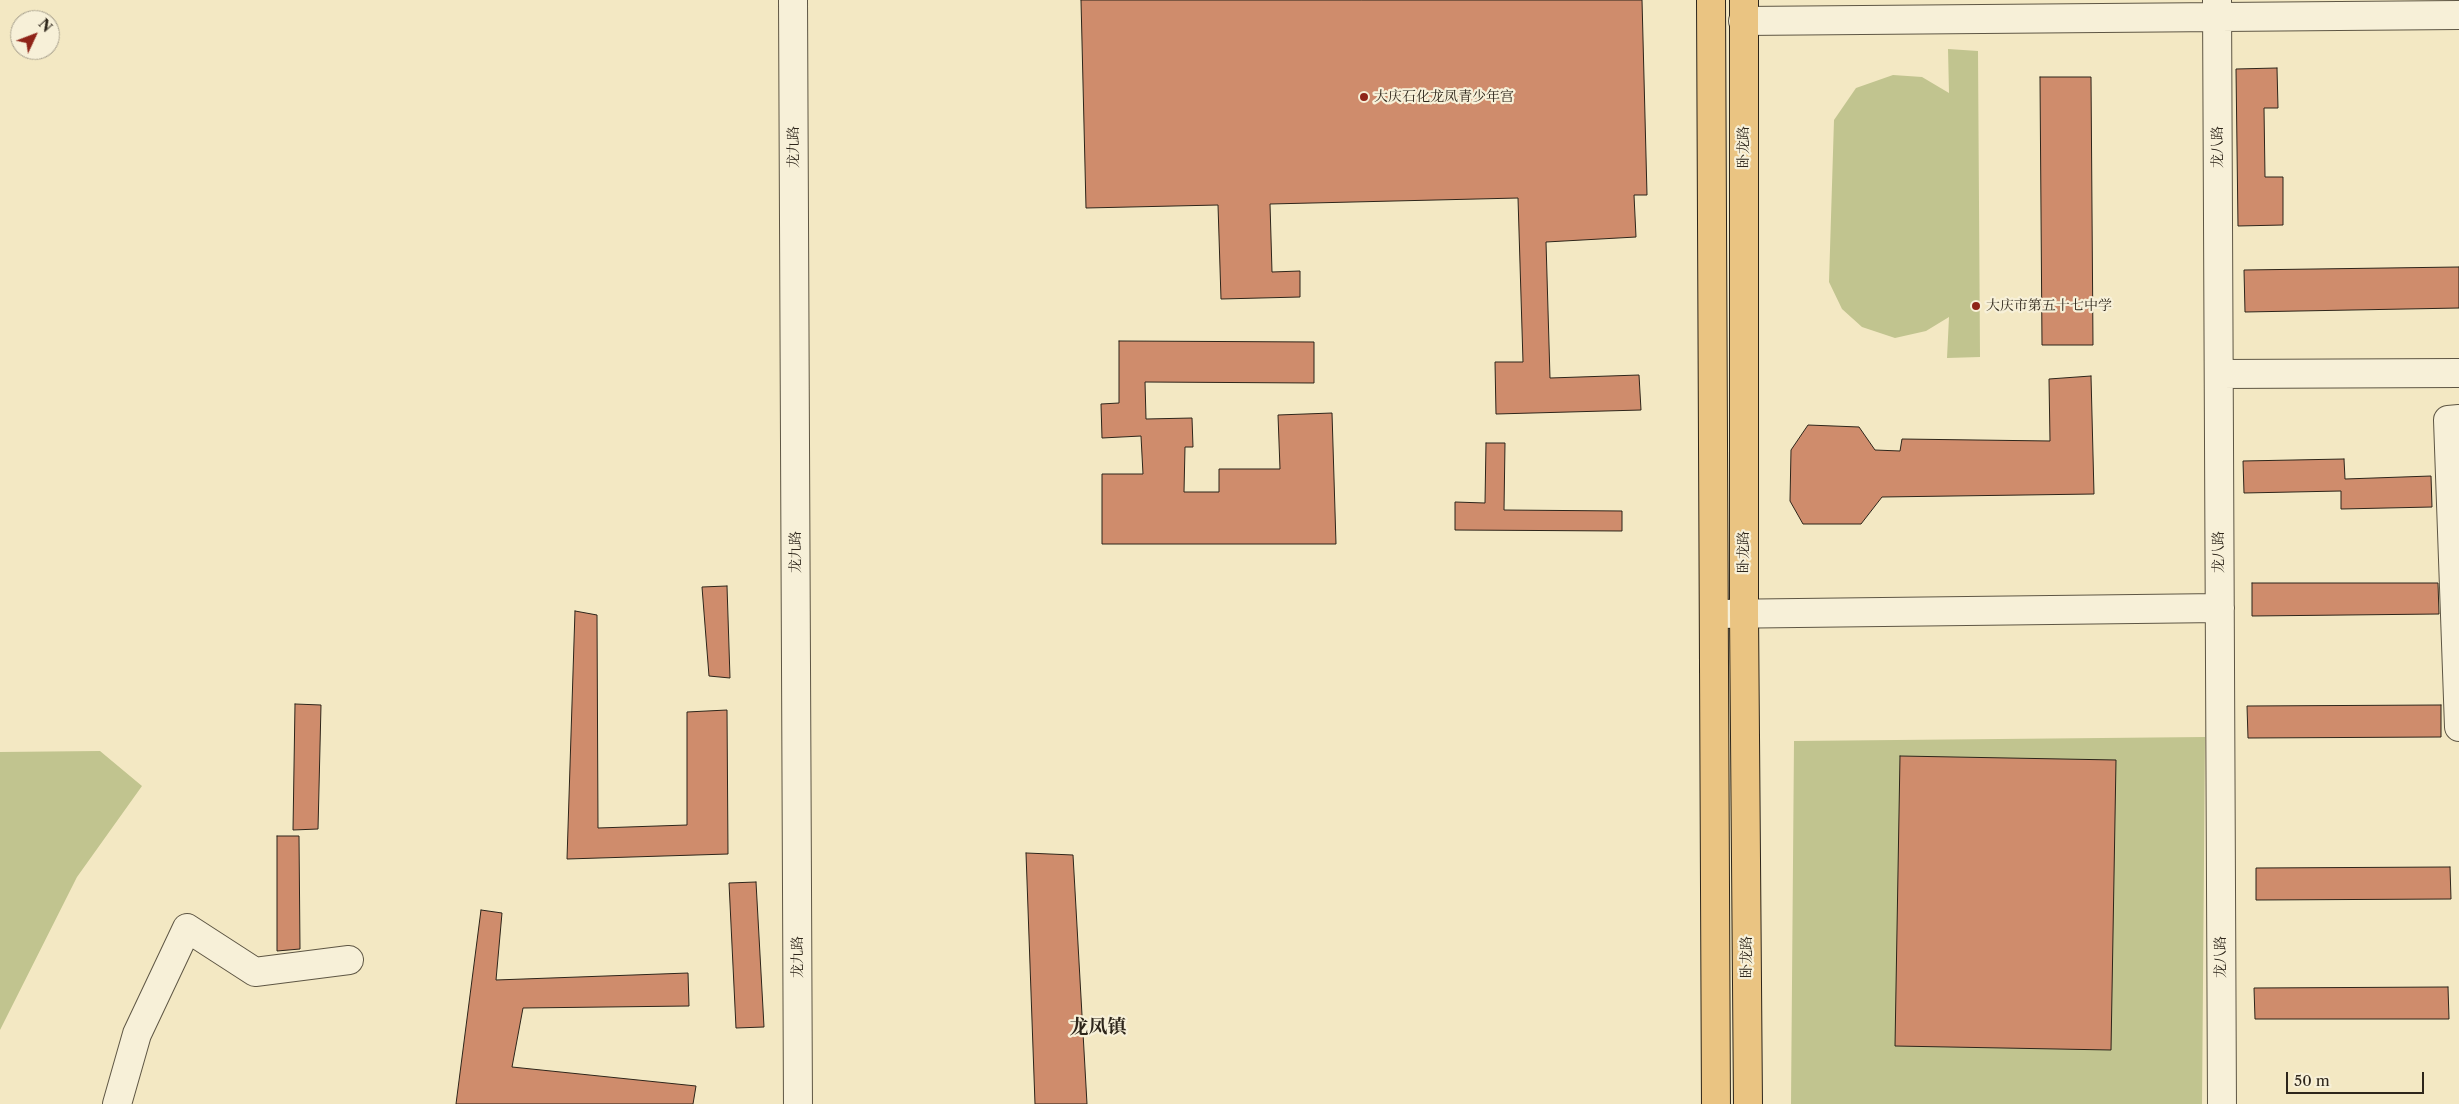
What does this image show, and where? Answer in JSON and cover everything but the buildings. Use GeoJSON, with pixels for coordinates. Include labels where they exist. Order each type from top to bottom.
{"type":"FeatureCollection","features":[{"type":"Feature","properties":{"kind":"main road"},"geometry":{"type":"LineString","coordinates":[[1711,0],[1716,1104]]}},
{"type":"Feature","properties":{"kind":"main road","name":"卧龙路"},"geometry":{"type":"LineString","coordinates":[[1744,10],[1744,614],[1748,1104]]}},
{"type":"Feature","properties":{"kind":"street","name":"龙九路"},"geometry":{"type":"LineString","coordinates":[[793,0],[798,1104]]}},
{"type":"Feature","properties":{"kind":"street"},"geometry":{"type":"LineString","coordinates":[[1744,10],[2217,8],[2459,15]]}},
{"type":"Feature","properties":{"kind":"street","name":"龙八路"},"geometry":{"type":"LineString","coordinates":[[2217,8],[2222,1104]]}},
{"type":"Feature","properties":{"kind":"street"},"geometry":{"type":"LineString","coordinates":[[2219,374],[2459,373]]}},
{"type":"Feature","properties":{"kind":"street"},"geometry":{"type":"LineString","coordinates":[[2459,419],[2448,420],[2459,727]]}},
{"type":"Feature","properties":{"kind":"street"},"geometry":{"type":"LineString","coordinates":[[1714,614],[2220,608]]}},
{"type":"Feature","properties":{"kind":"street"},"geometry":{"type":"LineString","coordinates":[[117,1104],[137,1034],[187,928],[255,972],[349,960]]}},
{"type":"Feature","properties":{"kind":"green space"},"geometry":{"type":"Polygon","coordinates":[[[1948,49],[1978,51],[1980,357],[1947,358],[1949,317],[1926,331],[1895,338],[1862,327],[1842,309],[1829,282],[1834,120],[1856,88],[1893,75],[1922,77],[1949,93],[1948,49]]]}},
{"type":"Feature","properties":{"kind":"green space"},"geometry":{"type":"Polygon","coordinates":[[[2205,737],[2202,1104],[1791,1104],[1794,741],[2205,737]]]}},
{"type":"Feature","properties":{"kind":"green space"},"geometry":{"type":"Polygon","coordinates":[[[100,751],[142,786],[77,877],[0,1030],[0,752],[100,751]]]}},
{"type":"Feature","properties":{"kind":"place","name":"大庆石化龙凤青少年宫"},"geometry":{"type":"Point","coordinates":[1364,97]}},
{"type":"Feature","properties":{"kind":"place","name":"大庆市第五十七中学"},"geometry":{"type":"Point","coordinates":[1976,306]}},
{"type":"Feature","properties":{"kind":"district","name":"龙凤镇"},"geometry":{"type":"Point","coordinates":[1098,1028]}}]}
